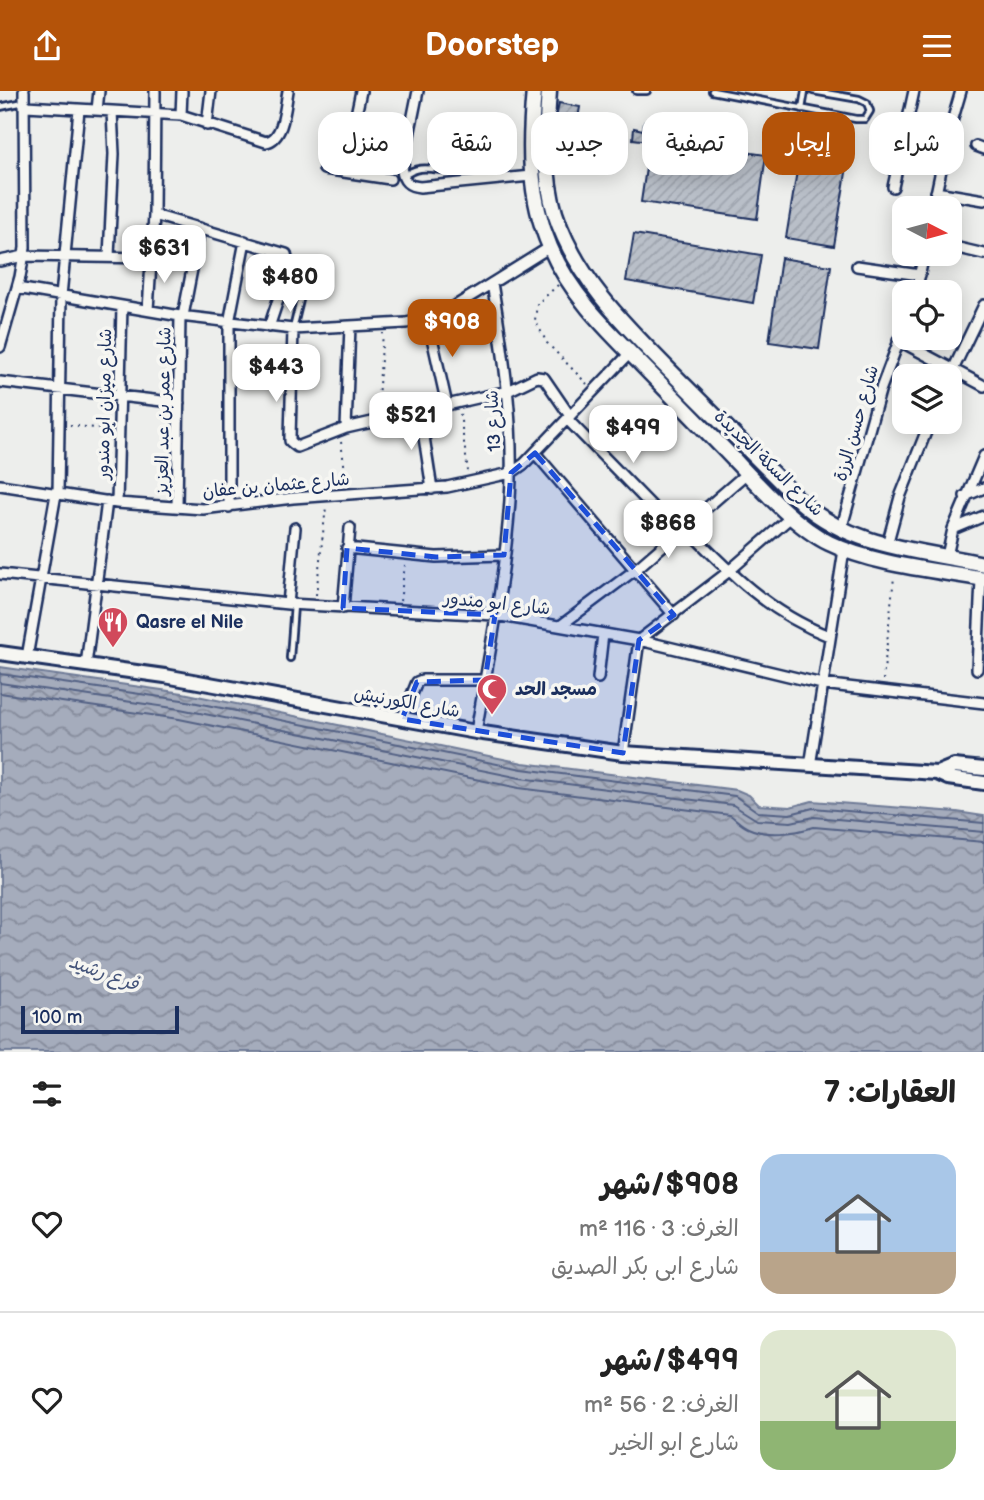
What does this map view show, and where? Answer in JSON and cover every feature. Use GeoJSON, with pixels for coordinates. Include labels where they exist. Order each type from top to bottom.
{"type":"FeatureCollection","features":[{"type":"Feature","properties":{"kind":"main road","name":"شارع السكة الجديدة"},"geometry":{"type":"LineString","coordinates":[[534,91],[531,176],[541,224],[566,277],[594,315],[748,473],[792,516],[816,535],[844,549],[895,563],[983,574]]}},
{"type":"Feature","properties":{"kind":"main road","name":"شارع السكة الجديدة"},"geometry":{"type":"LineString","coordinates":[[549,91],[545,149],[550,191],[562,231],[585,276],[606,304],[802,503],[841,530],[887,545],[947,556],[983,574]]}},
{"type":"Feature","properties":{"kind":"main road","name":"شارع الكورنيش"},"geometry":{"type":"LineString","coordinates":[[0,653],[165,675],[476,732],[623,753],[937,773],[948,778],[984,783]]}},
{"type":"Feature","properties":{"kind":"main road","name":"شارع الكورنيش"},"geometry":{"type":"LineString","coordinates":[[937,773],[954,766],[984,769]]}},
{"type":"Feature","properties":{"kind":"street"},"geometry":{"type":"LineString","coordinates":[[0,347],[24,256],[24,91]]}},
{"type":"Feature","properties":{"kind":"street"},"geometry":{"type":"LineString","coordinates":[[97,110],[99,91]]}},
{"type":"Feature","properties":{"kind":"street"},"geometry":{"type":"LineString","coordinates":[[148,310],[154,215],[155,91]]}},
{"type":"Feature","properties":{"kind":"street"},"geometry":{"type":"LineString","coordinates":[[181,115],[182,91]]}},
{"type":"Feature","properties":{"kind":"street"},"geometry":{"type":"LineString","coordinates":[[207,125],[211,91]]}},
{"type":"Feature","properties":{"kind":"street"},"geometry":{"type":"LineString","coordinates":[[25,104],[79,110],[181,115],[266,142],[273,141],[278,136],[288,91]]}},
{"type":"Feature","properties":{"kind":"street"},"geometry":{"type":"LineString","coordinates":[[356,112],[360,91]]}},
{"type":"Feature","properties":{"kind":"street"},"geometry":{"type":"LineString","coordinates":[[418,91],[402,177],[413,187],[531,176]]}},
{"type":"Feature","properties":{"kind":"street"},"geometry":{"type":"LineString","coordinates":[[909,112],[914,91]]}},
{"type":"Feature","properties":{"kind":"street"},"geometry":{"type":"LineString","coordinates":[[955,112],[961,91]]}},
{"type":"Feature","properties":{"kind":"street"},"geometry":{"type":"LineString","coordinates":[[27,657],[57,494],[61,296],[79,110]]}},
{"type":"Feature","properties":{"kind":"street"},"geometry":{"type":"LineString","coordinates":[[109,256],[114,154],[112,111]]}},
{"type":"Feature","properties":{"kind":"street"},"geometry":{"type":"LineString","coordinates":[[364,175],[390,179]]}},
{"type":"Feature","properties":{"kind":"street"},"geometry":{"type":"LineString","coordinates":[[893,187],[895,175]]}},
{"type":"Feature","properties":{"kind":"street"},"geometry":{"type":"LineString","coordinates":[[935,196],[940,175]]}},
{"type":"Feature","properties":{"kind":"street"},"geometry":{"type":"LineString","coordinates":[[936,192],[984,200]]}},
{"type":"Feature","properties":{"kind":"street"},"geometry":{"type":"LineString","coordinates":[[154,215],[282,251],[288,258],[289,267],[269,327]]}},
{"type":"Feature","properties":{"kind":"street","name":"شارع عمر بن عبد العزيز"},"geometry":{"type":"LineString","coordinates":[[177,507],[182,316],[200,228]]}},
{"type":"Feature","properties":{"kind":"street"},"geometry":{"type":"LineString","coordinates":[[229,507],[229,323],[245,241]]}},
{"type":"Feature","properties":{"kind":"street"},"geometry":{"type":"LineString","coordinates":[[17,288],[182,316],[269,327],[293,329],[383,324],[428,320],[450,310],[550,247]]}},
{"type":"Feature","properties":{"kind":"street"},"geometry":{"type":"LineString","coordinates":[[962,249],[984,254]]}},
{"type":"Feature","properties":{"kind":"street"},"geometry":{"type":"LineString","coordinates":[[0,261],[24,256],[66,255],[151,258]]}},
{"type":"Feature","properties":{"kind":"street"},"geometry":{"type":"LineString","coordinates":[[857,266],[920,275]]}},
{"type":"Feature","properties":{"kind":"street"},"geometry":{"type":"LineString","coordinates":[[919,280],[922,266]]}},
{"type":"Feature","properties":{"kind":"street","name":"شارع 13"},"geometry":{"type":"LineString","coordinates":[[476,732],[504,555],[511,473],[508,391],[492,283]]}},
{"type":"Feature","properties":{"kind":"street"},"geometry":{"type":"LineString","coordinates":[[957,364],[981,322],[984,305]]}},
{"type":"Feature","properties":{"kind":"street","name":"شارع ميزان ابو مندور"},"geometry":{"type":"LineString","coordinates":[[86,665],[96,584],[112,502],[118,431],[122,306]]}},
{"type":"Feature","properties":{"kind":"street"},"geometry":{"type":"LineString","coordinates":[[428,320],[447,405]]}},
{"type":"Feature","properties":{"kind":"street"},"geometry":{"type":"LineString","coordinates":[[342,430],[350,326]]}},
{"type":"Feature","properties":{"kind":"street"},"geometry":{"type":"LineString","coordinates":[[293,329],[290,437],[293,445],[301,446],[342,430],[508,391],[540,377],[544,378],[569,418],[681,529],[779,612],[800,625],[829,636]]}},
{"type":"Feature","properties":{"kind":"street","name":"شارع حسن الرزة"},"geometry":{"type":"LineString","coordinates":[[841,530],[880,391],[894,350]]}},
{"type":"Feature","properties":{"kind":"street"},"geometry":{"type":"LineString","coordinates":[[914,350],[937,364]]}},
{"type":"Feature","properties":{"kind":"street","name":"شارع عثمان بن عفان"},"geometry":{"type":"LineString","coordinates":[[0,487],[112,502],[177,507],[229,507],[348,493],[432,489],[469,484],[511,473],[535,453],[630,353]]}},
{"type":"Feature","properties":{"kind":"street"},"geometry":{"type":"LineString","coordinates":[[962,377],[984,386]]}},
{"type":"Feature","properties":{"kind":"street"},"geometry":{"type":"LineString","coordinates":[[0,382],[179,403]]}},
{"type":"Feature","properties":{"kind":"street"},"geometry":{"type":"LineString","coordinates":[[420,411],[432,489]]}},
{"type":"Feature","properties":{"kind":"street"},"geometry":{"type":"LineString","coordinates":[[887,545],[900,497],[925,434]]}},
{"type":"Feature","properties":{"kind":"street"},"geometry":{"type":"LineString","coordinates":[[535,453],[674,615]]}},
{"type":"Feature","properties":{"kind":"street"},"geometry":{"type":"LineString","coordinates":[[947,556],[965,496],[984,456]]}},
{"type":"Feature","properties":{"kind":"street"},"geometry":{"type":"LineString","coordinates":[[560,626],[635,570],[748,473]]}},
{"type":"Feature","properties":{"kind":"street"},"geometry":{"type":"LineString","coordinates":[[965,496],[984,488]]}},
{"type":"Feature","properties":{"kind":"street"},"geometry":{"type":"LineString","coordinates":[[623,753],[639,641],[729,572],[792,516]]}},
{"type":"Feature","properties":{"kind":"street"},"geometry":{"type":"LineString","coordinates":[[953,529],[984,516]]}},
{"type":"Feature","properties":{"kind":"street"},"geometry":{"type":"LineString","coordinates":[[291,604],[295,528]]}},
{"type":"Feature","properties":{"kind":"street"},"geometry":{"type":"LineString","coordinates":[[343,608],[349,528]]}},
{"type":"Feature","properties":{"kind":"street"},"geometry":{"type":"LineString","coordinates":[[347,548],[436,557],[504,555]]}},
{"type":"Feature","properties":{"kind":"street"},"geometry":{"type":"LineString","coordinates":[[810,766],[844,549]]}},
{"type":"Feature","properties":{"kind":"street","name":"شارع ابو مندور"},"geometry":{"type":"LineString","coordinates":[[0,573],[291,604],[495,615],[639,641],[822,684],[984,703]]}},
{"type":"Feature","properties":{"kind":"street"},"geometry":{"type":"LineString","coordinates":[[977,669],[983,574]]}},
{"type":"Feature","properties":{"kind":"street"},"geometry":{"type":"LineString","coordinates":[[598,678],[603,634]]}},
{"type":"Feature","properties":{"kind":"street"},"geometry":{"type":"LineString","coordinates":[[402,719],[417,682],[485,680]]}},
{"type":"Feature","properties":{"kind":"lane"},"geometry":{"type":"LineString","coordinates":[[636,91],[648,91]]}},
{"type":"Feature","properties":{"kind":"lane"},"geometry":{"type":"LineString","coordinates":[[712,91],[856,119],[865,118],[870,111],[867,103],[859,99],[813,91]]}},
{"type":"Feature","properties":{"kind":"lane"},"geometry":{"type":"LineString","coordinates":[[802,109],[805,91]]}},
{"type":"Feature","properties":{"kind":"lane"},"geometry":{"type":"LineString","coordinates":[[0,107],[25,104]]}},
{"type":"Feature","properties":{"kind":"lane"},"geometry":{"type":"LineString","coordinates":[[402,177],[418,168],[427,169]]}},
{"type":"Feature","properties":{"kind":"lane"},"geometry":{"type":"LineString","coordinates":[[293,329],[308,267]]}},
{"type":"Feature","properties":{"kind":"lane"},"geometry":{"type":"LineString","coordinates":[[289,658],[291,604]]}},
{"type":"Feature","properties":{"kind":"path"},"geometry":{"type":"LineString","coordinates":[[566,277],[537,304],[536,320],[547,343],[594,391]]}},
{"type":"Feature","properties":{"kind":"path"},"geometry":{"type":"LineString","coordinates":[[376,422],[383,324]]}},
{"type":"Feature","properties":{"kind":"path"},"geometry":{"type":"LineString","coordinates":[[459,402],[469,484]]}},
{"type":"Feature","properties":{"kind":"path"},"geometry":{"type":"LineString","coordinates":[[59,423],[118,431]]}},
{"type":"Feature","properties":{"kind":"path"},"geometry":{"type":"LineString","coordinates":[[342,430],[348,493]]}},
{"type":"Feature","properties":{"kind":"path"},"geometry":{"type":"LineString","coordinates":[[315,606],[328,496]]}},
{"type":"Feature","properties":{"kind":"path"},"geometry":{"type":"LineString","coordinates":[[398,610],[407,554]]}},
{"type":"Feature","properties":{"kind":"path"},"geometry":{"type":"LineString","coordinates":[[882,691],[895,563]]}},
{"type":"Feature","properties":{"kind":"highlighted area"},"geometry":{"type":"Polygon","coordinates":[[[535,453],[674,615],[639,640],[623,753],[402,719],[417,682],[485,680],[495,615],[343,608],[347,548],[436,557],[504,555],[511,473],[535,453]]]}},
{"type":"Feature","properties":{"kind":"water","name":"فرع رشيد"},"geometry":{"type":"Polygon","coordinates":[[[0,667],[183,693],[523,763],[737,790],[749,795],[759,805],[790,807],[812,801],[984,816],[984,1052],[0,1052],[0,667]]]}},
{"type":"Feature","properties":{"kind":"building"},"geometry":{"type":"Polygon","coordinates":[[[559,103],[580,107],[579,112],[557,112],[559,103]]]}},
{"type":"Feature","properties":{"kind":"building"},"geometry":{"type":"Polygon","coordinates":[[[634,128],[642,130],[642,140],[633,139],[634,128]]]}},
{"type":"Feature","properties":{"kind":"building"},"geometry":{"type":"Polygon","coordinates":[[[748,152],[762,154],[763,175],[757,219],[641,202],[645,175],[748,175],[748,152]]]}},
{"type":"Feature","properties":{"kind":"building"},"geometry":{"type":"Polygon","coordinates":[[[796,175],[846,175],[834,246],[786,238],[796,175]]]}},
{"type":"Feature","properties":{"kind":"building"},"geometry":{"type":"Polygon","coordinates":[[[634,234],[761,255],[753,303],[626,281],[634,234]]]}},
{"type":"Feature","properties":{"kind":"building"},"geometry":{"type":"Polygon","coordinates":[[[781,258],[831,266],[819,349],[769,342],[781,258]]]}},
{"type":"Feature","properties":{"kind":"place","name":"Qasre el Nile"},"geometry":{"type":"Point","coordinates":[113,649]}},
{"type":"Feature","properties":{"kind":"place","name":"مسجد الحد"},"geometry":{"type":"Point","coordinates":[492,716]}}]}
